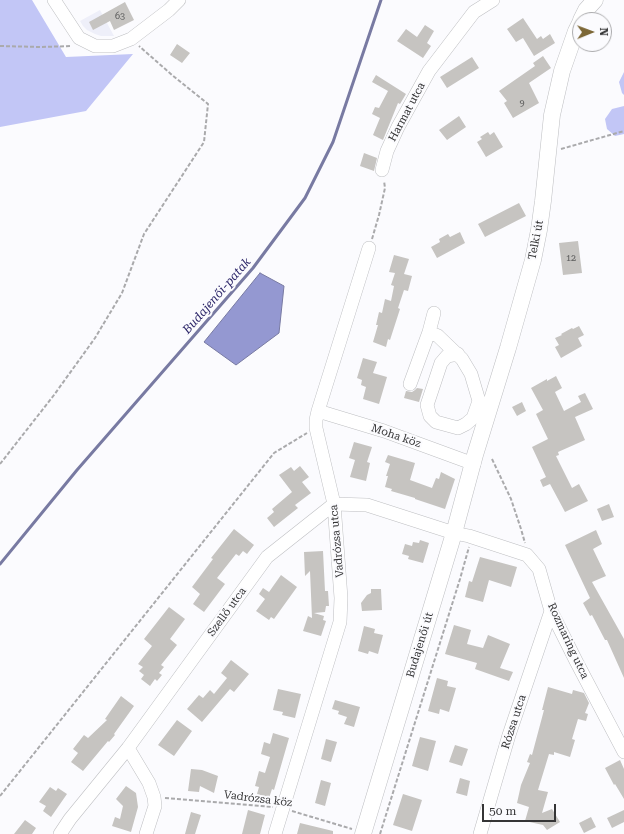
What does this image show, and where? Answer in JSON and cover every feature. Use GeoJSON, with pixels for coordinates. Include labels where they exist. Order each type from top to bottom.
{"type":"FeatureCollection","features":[{"type":"Feature","properties":{"kind":"main road","name":"Telki út"},"geometry":{"type":"LineString","coordinates":[[474,459],[485,404],[533,260],[543,202],[552,115],[562,71],[576,31],[586,11]]}},
{"type":"Feature","properties":{"kind":"main road","name":"Budajenői út"},"geometry":{"type":"LineString","coordinates":[[360,832],[462,534],[474,459]]}},
{"type":"Feature","properties":{"kind":"street"},"geometry":{"type":"LineString","coordinates":[[54,0],[79,38],[95,46],[113,46],[131,39],[169,10],[179,0]]}},
{"type":"Feature","properties":{"kind":"street","name":"Harmat utca"},"geometry":{"type":"LineString","coordinates":[[382,170],[387,151],[398,127],[429,70],[474,12],[493,0]]}},
{"type":"Feature","properties":{"kind":"street","name":"Vadrózsa utca"},"geometry":{"type":"LineString","coordinates":[[275,834],[340,622],[342,598],[334,504],[316,428],[316,420],[369,248]]}},
{"type":"Feature","properties":{"kind":"street"},"geometry":{"type":"LineString","coordinates":[[410,384],[429,332],[434,313]]}},
{"type":"Feature","properties":{"kind":"street"},"geometry":{"type":"LineString","coordinates":[[429,332],[438,336],[458,354],[462,359],[485,404],[466,424],[458,428],[436,422],[430,416],[427,405],[441,363],[447,356],[458,354]]}},
{"type":"Feature","properties":{"kind":"street","name":"Moha köz"},"geometry":{"type":"LineString","coordinates":[[318,411],[474,459]]}},
{"type":"Feature","properties":{"kind":"street"},"geometry":{"type":"LineString","coordinates":[[334,504],[367,505],[527,555]]}},
{"type":"Feature","properties":{"kind":"street","name":"Szellő utca"},"geometry":{"type":"LineString","coordinates":[[60,834],[70,819],[128,748],[267,557],[334,504]]}},
{"type":"Feature","properties":{"kind":"street","name":"Rozmaring utca"},"geometry":{"type":"LineString","coordinates":[[527,555],[539,569],[551,611],[624,752]]}},
{"type":"Feature","properties":{"kind":"street","name":"Rózsa utca"},"geometry":{"type":"LineString","coordinates":[[480,834],[509,735],[551,611]]}},
{"type":"Feature","properties":{"kind":"street"},"geometry":{"type":"LineString","coordinates":[[128,748],[154,796],[155,806],[146,834]]}},
{"type":"Feature","properties":{"kind":"path"},"geometry":{"type":"LineString","coordinates":[[0,464],[54,395],[95,338],[122,293],[144,234],[204,142],[208,104],[131,39]]}},
{"type":"Feature","properties":{"kind":"path"},"geometry":{"type":"LineString","coordinates":[[0,46],[72,46]]}},
{"type":"Feature","properties":{"kind":"path"},"geometry":{"type":"LineString","coordinates":[[560,149],[624,131]]}},
{"type":"Feature","properties":{"kind":"path"},"geometry":{"type":"LineString","coordinates":[[369,248],[385,188],[382,170]]}},
{"type":"Feature","properties":{"kind":"path"},"geometry":{"type":"LineString","coordinates":[[0,796],[274,453],[316,428]]}},
{"type":"Feature","properties":{"kind":"path"},"geometry":{"type":"LineString","coordinates":[[492,459],[511,499],[521,529],[527,555]]}},
{"type":"Feature","properties":{"kind":"path"},"geometry":{"type":"LineString","coordinates":[[380,834],[460,580],[469,547],[462,534]]}},
{"type":"Feature","properties":{"kind":"path","name":"Vadrózsa köz"},"geometry":{"type":"LineString","coordinates":[[154,796],[282,808],[360,832]]}},
{"type":"Feature","properties":{"kind":"shaded area"},"geometry":{"type":"Polygon","coordinates":[[[0,0],[32,0],[66,57],[133,54],[86,111],[0,127],[0,0]]]}},
{"type":"Feature","properties":{"kind":"shaded area"},"geometry":{"type":"Polygon","coordinates":[[[100,10],[114,36],[101,36],[95,34],[87,30],[80,21],[100,10]]]}},
{"type":"Feature","properties":{"kind":"shaded area"},"geometry":{"type":"Polygon","coordinates":[[[624,72],[624,95],[619,82],[624,72]]]}},
{"type":"Feature","properties":{"kind":"shaded area"},"geometry":{"type":"Polygon","coordinates":[[[624,106],[624,134],[615,136],[607,129],[605,119],[612,109],[624,106]]]}},
{"type":"Feature","properties":{"kind":"shaded area"},"geometry":{"type":"Polygon","coordinates":[[[260,273],[284,286],[279,333],[236,365],[204,342],[260,273]]]}},
{"type":"Feature","properties":{"kind":"building"},"geometry":{"type":"Polygon","coordinates":[[[125,2],[134,20],[114,30],[110,21],[93,30],[89,22],[125,2]]]}},
{"type":"Feature","properties":{"kind":"building"},"geometry":{"type":"Polygon","coordinates":[[[523,18],[537,39],[541,36],[543,39],[550,34],[555,43],[534,56],[523,38],[516,42],[507,29],[523,18]]]}},
{"type":"Feature","properties":{"kind":"building"},"geometry":{"type":"Polygon","coordinates":[[[425,25],[434,31],[427,43],[431,46],[423,58],[397,41],[406,29],[417,37],[425,25]]]}},
{"type":"Feature","properties":{"kind":"building"},"geometry":{"type":"Polygon","coordinates":[[[177,44],[190,53],[182,63],[170,55],[177,44]]]}},
{"type":"Feature","properties":{"kind":"building"},"geometry":{"type":"Polygon","coordinates":[[[543,56],[551,68],[529,83],[539,103],[513,118],[504,103],[507,101],[499,91],[535,66],[533,63],[543,56]]]}},
{"type":"Feature","properties":{"kind":"building"},"geometry":{"type":"Polygon","coordinates":[[[472,57],[479,68],[447,88],[440,77],[472,57]]]}},
{"type":"Feature","properties":{"kind":"building"},"geometry":{"type":"Polygon","coordinates":[[[376,75],[406,94],[400,104],[398,103],[383,140],[373,135],[380,118],[372,114],[375,107],[379,108],[388,91],[372,82],[376,75]]]}},
{"type":"Feature","properties":{"kind":"building"},"geometry":{"type":"Polygon","coordinates":[[[459,116],[466,127],[447,140],[439,130],[459,116]]]}},
{"type":"Feature","properties":{"kind":"building"},"geometry":{"type":"Polygon","coordinates":[[[488,132],[490,135],[494,132],[503,147],[486,157],[477,142],[482,139],[480,137],[488,132]]]}},
{"type":"Feature","properties":{"kind":"building"},"geometry":{"type":"Polygon","coordinates":[[[364,153],[377,158],[374,171],[360,166],[364,153]]]}},
{"type":"Feature","properties":{"kind":"building"},"geometry":{"type":"Polygon","coordinates":[[[519,203],[526,216],[485,237],[478,224],[519,203]]]}},
{"type":"Feature","properties":{"kind":"building"},"geometry":{"type":"Polygon","coordinates":[[[460,232],[465,243],[437,258],[431,247],[440,242],[439,239],[448,234],[450,237],[460,232]]]}},
{"type":"Feature","properties":{"kind":"building"},"geometry":{"type":"Polygon","coordinates":[[[578,241],[582,273],[563,275],[559,243],[578,241]]]}},
{"type":"Feature","properties":{"kind":"building"},"geometry":{"type":"Polygon","coordinates":[[[394,255],[409,259],[404,274],[412,276],[408,291],[404,290],[398,308],[400,309],[390,340],[388,339],[386,347],[373,342],[378,325],[376,325],[379,312],[382,313],[385,299],[391,301],[394,286],[391,285],[395,273],[389,272],[394,255]]]}},
{"type":"Feature","properties":{"kind":"building"},"geometry":{"type":"Polygon","coordinates":[[[579,326],[584,335],[578,338],[582,346],[561,358],[555,347],[559,345],[555,338],[572,328],[573,329],[579,326]]]}},
{"type":"Feature","properties":{"kind":"building"},"geometry":{"type":"Polygon","coordinates":[[[363,358],[377,362],[373,373],[387,377],[379,404],[363,399],[366,387],[361,385],[362,380],[357,378],[363,358]]]}},
{"type":"Feature","properties":{"kind":"building"},"geometry":{"type":"Polygon","coordinates":[[[556,376],[562,388],[555,392],[564,411],[581,402],[578,396],[585,393],[593,409],[575,417],[585,440],[558,452],[559,455],[556,456],[572,488],[579,484],[588,501],[565,512],[550,484],[543,487],[540,480],[546,477],[532,447],[548,439],[536,414],[543,410],[531,388],[556,376]]]}},
{"type":"Feature","properties":{"kind":"building"},"geometry":{"type":"Polygon","coordinates":[[[417,388],[423,389],[419,402],[404,398],[406,391],[412,392],[417,388]]]}},
{"type":"Feature","properties":{"kind":"building"},"geometry":{"type":"Polygon","coordinates":[[[522,402],[526,411],[517,416],[512,407],[522,402]]]}},
{"type":"Feature","properties":{"kind":"building"},"geometry":{"type":"Polygon","coordinates":[[[354,442],[372,447],[367,462],[370,463],[366,481],[350,477],[355,460],[349,458],[354,442]]]}},
{"type":"Feature","properties":{"kind":"building"},"geometry":{"type":"Polygon","coordinates":[[[388,455],[415,463],[410,480],[432,488],[436,478],[439,479],[441,472],[455,479],[445,509],[391,491],[392,489],[385,487],[388,476],[386,476],[390,464],[385,462],[388,455]]]}},
{"type":"Feature","properties":{"kind":"building"},"geometry":{"type":"Polygon","coordinates":[[[300,466],[309,477],[302,482],[311,493],[295,505],[298,508],[274,527],[267,518],[274,512],[272,509],[292,492],[279,475],[291,467],[294,471],[300,466]]]}},
{"type":"Feature","properties":{"kind":"building"},"geometry":{"type":"Polygon","coordinates":[[[609,504],[614,517],[602,521],[597,509],[609,504]]]}},
{"type":"Feature","properties":{"kind":"building"},"geometry":{"type":"Polygon","coordinates":[[[234,529],[254,545],[247,554],[243,551],[239,556],[236,554],[217,578],[225,584],[204,612],[193,604],[200,594],[192,587],[213,559],[211,558],[234,529]]]}},
{"type":"Feature","properties":{"kind":"building"},"geometry":{"type":"Polygon","coordinates":[[[596,530],[602,544],[593,549],[606,576],[592,582],[624,639],[624,678],[607,640],[605,640],[592,615],[590,616],[583,603],[590,598],[565,545],[596,530]]]}},
{"type":"Feature","properties":{"kind":"building"},"geometry":{"type":"Polygon","coordinates":[[[420,540],[429,543],[423,563],[408,559],[409,556],[402,554],[405,544],[412,546],[413,542],[419,543],[420,540]]]}},
{"type":"Feature","properties":{"kind":"building"},"geometry":{"type":"Polygon","coordinates":[[[323,551],[325,591],[328,591],[329,606],[326,606],[325,612],[314,613],[324,616],[323,620],[326,621],[321,636],[303,631],[308,616],[312,618],[310,571],[305,576],[304,552],[323,551]]]}},
{"type":"Feature","properties":{"kind":"building"},"geometry":{"type":"Polygon","coordinates":[[[480,557],[517,567],[511,587],[489,580],[483,602],[465,597],[469,581],[472,582],[480,557]]]}},
{"type":"Feature","properties":{"kind":"building"},"geometry":{"type":"Polygon","coordinates":[[[281,575],[297,587],[274,619],[271,617],[269,620],[256,611],[265,599],[259,594],[263,588],[269,592],[281,575]]]}},
{"type":"Feature","properties":{"kind":"building"},"geometry":{"type":"Polygon","coordinates":[[[371,589],[381,589],[382,610],[362,611],[361,603],[367,595],[371,593],[371,589]]]}},
{"type":"Feature","properties":{"kind":"building"},"geometry":{"type":"Polygon","coordinates":[[[169,607],[185,619],[170,639],[177,645],[161,665],[164,667],[159,673],[162,675],[157,681],[155,679],[150,686],[141,679],[144,675],[139,671],[143,667],[138,664],[152,646],[144,639],[169,607]]]}},
{"type":"Feature","properties":{"kind":"building"},"geometry":{"type":"Polygon","coordinates":[[[454,625],[471,630],[467,644],[483,648],[488,635],[510,644],[500,668],[513,672],[509,681],[475,669],[477,663],[445,654],[454,625]]]}},
{"type":"Feature","properties":{"kind":"building"},"geometry":{"type":"Polygon","coordinates":[[[364,626],[375,629],[374,633],[383,635],[378,654],[369,651],[368,654],[358,651],[364,626]]]}},
{"type":"Feature","properties":{"kind":"building"},"geometry":{"type":"Polygon","coordinates":[[[231,660],[249,674],[234,692],[230,689],[202,722],[187,709],[199,695],[203,698],[210,690],[214,694],[227,678],[221,673],[231,660]]]}},
{"type":"Feature","properties":{"kind":"building"},"geometry":{"type":"Polygon","coordinates":[[[437,678],[448,681],[447,686],[456,688],[449,712],[440,709],[439,714],[428,711],[437,678]]]}},
{"type":"Feature","properties":{"kind":"building"},"geometry":{"type":"Polygon","coordinates":[[[548,687],[572,694],[573,690],[584,693],[589,703],[585,713],[588,714],[586,721],[578,719],[572,739],[575,740],[570,757],[554,752],[554,755],[549,754],[538,790],[548,792],[542,813],[552,809],[560,822],[547,830],[543,825],[525,821],[529,807],[517,803],[521,785],[530,763],[527,762],[530,754],[532,755],[544,710],[542,710],[548,687]]]}},
{"type":"Feature","properties":{"kind":"building"},"geometry":{"type":"Polygon","coordinates":[[[278,689],[301,694],[295,718],[282,715],[283,712],[273,710],[278,689]]]}},
{"type":"Feature","properties":{"kind":"building"},"geometry":{"type":"Polygon","coordinates":[[[121,696],[134,706],[114,734],[115,735],[109,742],[108,741],[83,771],[71,762],[78,753],[73,749],[84,735],[88,738],[107,720],[105,719],[121,696]]]}},
{"type":"Feature","properties":{"kind":"building"},"geometry":{"type":"Polygon","coordinates":[[[335,700],[360,707],[354,727],[344,724],[347,717],[338,714],[339,711],[332,709],[335,700]]]}},
{"type":"Feature","properties":{"kind":"building"},"geometry":{"type":"Polygon","coordinates":[[[177,720],[192,731],[174,756],[158,745],[177,720]]]}},
{"type":"Feature","properties":{"kind":"building"},"geometry":{"type":"Polygon","coordinates":[[[273,733],[289,738],[274,790],[272,789],[269,798],[257,794],[259,787],[255,786],[259,771],[265,773],[270,757],[261,754],[264,742],[270,744],[273,733]]]}},
{"type":"Feature","properties":{"kind":"building"},"geometry":{"type":"Polygon","coordinates":[[[420,737],[436,741],[428,771],[412,766],[420,737]]]}},
{"type":"Feature","properties":{"kind":"building"},"geometry":{"type":"Polygon","coordinates":[[[326,739],[337,742],[331,762],[321,759],[326,739]]]}},
{"type":"Feature","properties":{"kind":"building"},"geometry":{"type":"Polygon","coordinates":[[[455,745],[468,749],[462,766],[449,762],[455,745]]]}},
{"type":"Feature","properties":{"kind":"building"},"geometry":{"type":"Polygon","coordinates":[[[620,760],[624,769],[624,799],[615,784],[614,785],[605,768],[620,760]]]}},
{"type":"Feature","properties":{"kind":"building"},"geometry":{"type":"Polygon","coordinates":[[[191,769],[202,770],[218,776],[214,793],[200,786],[199,792],[188,791],[191,769]]]}},
{"type":"Feature","properties":{"kind":"building"},"geometry":{"type":"Polygon","coordinates":[[[460,778],[470,781],[467,796],[456,793],[460,778]]]}},
{"type":"Feature","properties":{"kind":"building"},"geometry":{"type":"Polygon","coordinates":[[[321,780],[331,783],[325,806],[315,803],[321,780]]]}},
{"type":"Feature","properties":{"kind":"building"},"geometry":{"type":"Polygon","coordinates":[[[126,786],[136,793],[138,807],[131,832],[112,826],[115,817],[120,819],[123,806],[116,799],[126,786]]]}},
{"type":"Feature","properties":{"kind":"building"},"geometry":{"type":"Polygon","coordinates":[[[50,787],[56,791],[58,788],[67,794],[51,817],[43,811],[46,806],[39,802],[50,787]]]}},
{"type":"Feature","properties":{"kind":"building"},"geometry":{"type":"Polygon","coordinates":[[[403,794],[422,800],[412,831],[393,825],[403,794]]]}},
{"type":"Feature","properties":{"kind":"building"},"geometry":{"type":"Polygon","coordinates":[[[248,810],[265,815],[260,834],[242,834],[248,810]]]}},
{"type":"Feature","properties":{"kind":"building"},"geometry":{"type":"Polygon","coordinates":[[[624,810],[624,822],[612,828],[607,818],[624,810]]]}},
{"type":"Feature","properties":{"kind":"building"},"geometry":{"type":"Polygon","coordinates":[[[191,812],[201,815],[195,834],[185,834],[191,812]]]}},
{"type":"Feature","properties":{"kind":"building"},"geometry":{"type":"Polygon","coordinates":[[[591,817],[596,827],[584,833],[579,823],[591,817]]]}},
{"type":"Feature","properties":{"kind":"building"},"geometry":{"type":"Polygon","coordinates":[[[25,820],[36,828],[32,834],[14,834],[25,820]]]}},
{"type":"Feature","properties":{"kind":"building"},"geometry":{"type":"Polygon","coordinates":[[[300,823],[333,831],[333,834],[297,834],[300,823]]]}},
{"type":"Feature","properties":{"kind":"waterway","name":"Budajenői-patak"},"geometry":{"type":"LineString","coordinates":[[0,564],[77,470],[253,268],[305,198],[333,142],[381,0]]}}]}
